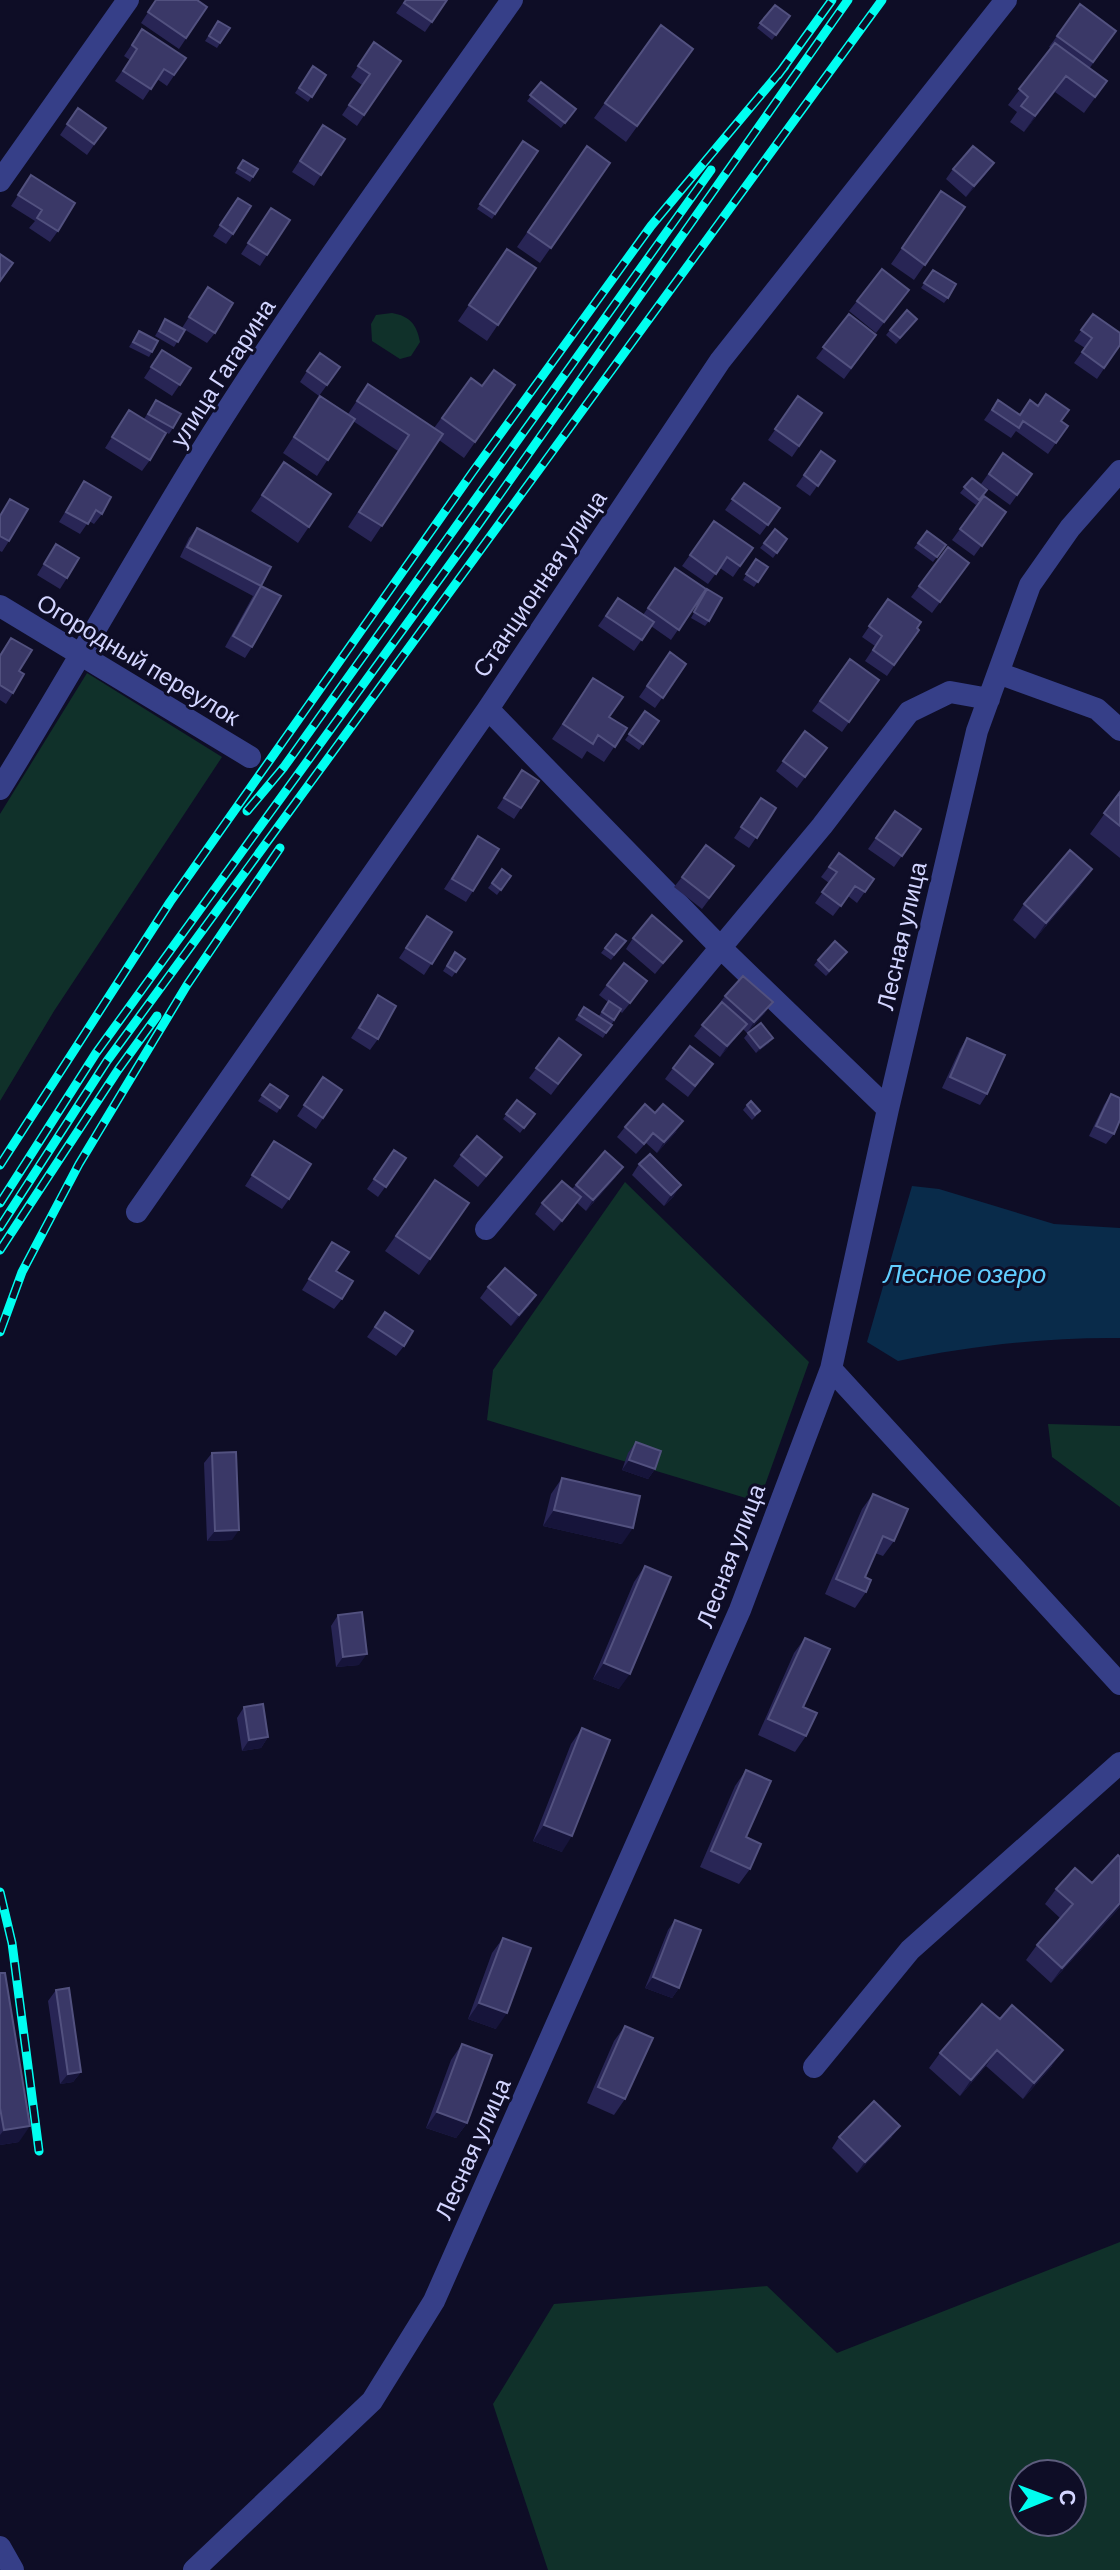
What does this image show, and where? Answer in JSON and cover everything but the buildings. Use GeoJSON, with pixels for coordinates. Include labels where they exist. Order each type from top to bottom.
{"type":"FeatureCollection","features":[{"type":"Feature","properties":{"kind":"street"},"geometry":{"type":"LineString","coordinates":[[0,181],[128,0]]}},
{"type":"Feature","properties":{"kind":"street","name":"улица Гагарина"},"geometry":{"type":"LineString","coordinates":[[0,789],[199,455],[335,249],[512,0]]}},
{"type":"Feature","properties":{"kind":"street","name":"Станционная улица"},"geometry":{"type":"LineString","coordinates":[[137,1212],[488,709],[720,361],[1006,0]]}},
{"type":"Feature","properties":{"kind":"street","name":"Лесная улица"},"geometry":{"type":"LineString","coordinates":[[194,2570],[372,2401],[434,2301],[740,1610],[831,1369],[888,1109],[977,731],[1030,585],[1070,528],[1120,471]]}},
{"type":"Feature","properties":{"kind":"street","name":"Огородный переулок"},"geometry":{"type":"LineString","coordinates":[[0,606],[250,757]]}},
{"type":"Feature","properties":{"kind":"street"},"geometry":{"type":"LineString","coordinates":[[998,673],[1097,709],[1120,730]]}},
{"type":"Feature","properties":{"kind":"street"},"geometry":{"type":"LineString","coordinates":[[486,1229],[822,826],[909,712],[950,692],[989,699]]}},
{"type":"Feature","properties":{"kind":"street"},"geometry":{"type":"LineString","coordinates":[[488,709],[721,948],[888,1109]]}},
{"type":"Feature","properties":{"kind":"street"},"geometry":{"type":"LineString","coordinates":[[831,1369],[1120,1684]]}},
{"type":"Feature","properties":{"kind":"street"},"geometry":{"type":"LineString","coordinates":[[814,2067],[910,1950],[1120,1763]]}},
{"type":"Feature","properties":{"kind":"street"},"geometry":{"type":"LineString","coordinates":[[0,2547],[13,2570]]}},
{"type":"Feature","properties":{"kind":"green space"},"geometry":{"type":"Polygon","coordinates":[[[392,313],[408,319],[417,331],[420,342],[411,356],[400,359],[372,341],[371,324],[376,315],[392,313]]]}},
{"type":"Feature","properties":{"kind":"green space"},"geometry":{"type":"Polygon","coordinates":[[[87,673],[222,757],[54,1011],[0,1101],[0,814],[87,673]]]}},
{"type":"Feature","properties":{"kind":"green space"},"geometry":{"type":"Polygon","coordinates":[[[625,1182],[809,1362],[759,1502],[487,1420],[493,1370],[625,1182]]]}},
{"type":"Feature","properties":{"kind":"green space"},"geometry":{"type":"Polygon","coordinates":[[[1048,1424],[1120,1426],[1120,1507],[1052,1457],[1048,1424]]]}},
{"type":"Feature","properties":{"kind":"green space"},"geometry":{"type":"Polygon","coordinates":[[[1120,2242],[1120,2570],[548,2570],[493,2404],[554,2304],[767,2286],[837,2353],[1120,2242]]]}},
{"type":"Feature","properties":{"kind":"water","name":"Лесное озеро"},"geometry":{"type":"Polygon","coordinates":[[[912,1186],[939,1189],[1054,1224],[1120,1228],[1120,1338],[1008,1344],[898,1361],[867,1342],[912,1186]]]}},
{"type":"Feature","properties":{"kind":"railway"},"geometry":{"type":"LineString","coordinates":[[778,75],[832,0]]}},
{"type":"Feature","properties":{"kind":"railway"},"geometry":{"type":"LineString","coordinates":[[0,1203],[96,1053],[467,541],[848,0]]}},
{"type":"Feature","properties":{"kind":"railway"},"geometry":{"type":"LineString","coordinates":[[0,1227],[107,1061],[882,0]]}},
{"type":"Feature","properties":{"kind":"railway"},"geometry":{"type":"LineString","coordinates":[[0,1165],[170,902],[472,473],[651,226],[785,66]]}},
{"type":"Feature","properties":{"kind":"railway"},"geometry":{"type":"LineString","coordinates":[[247,811],[284,767],[711,170]]}},
{"type":"Feature","properties":{"kind":"railway"},"geometry":{"type":"LineString","coordinates":[[0,1332],[22,1272],[79,1164],[187,985],[280,848]]}},
{"type":"Feature","properties":{"kind":"railway"},"geometry":{"type":"LineString","coordinates":[[0,1250],[157,1016]]}},
{"type":"Feature","properties":{"kind":"railway"},"geometry":{"type":"LineString","coordinates":[[0,1892],[12,1943],[39,2151]]}}]}
